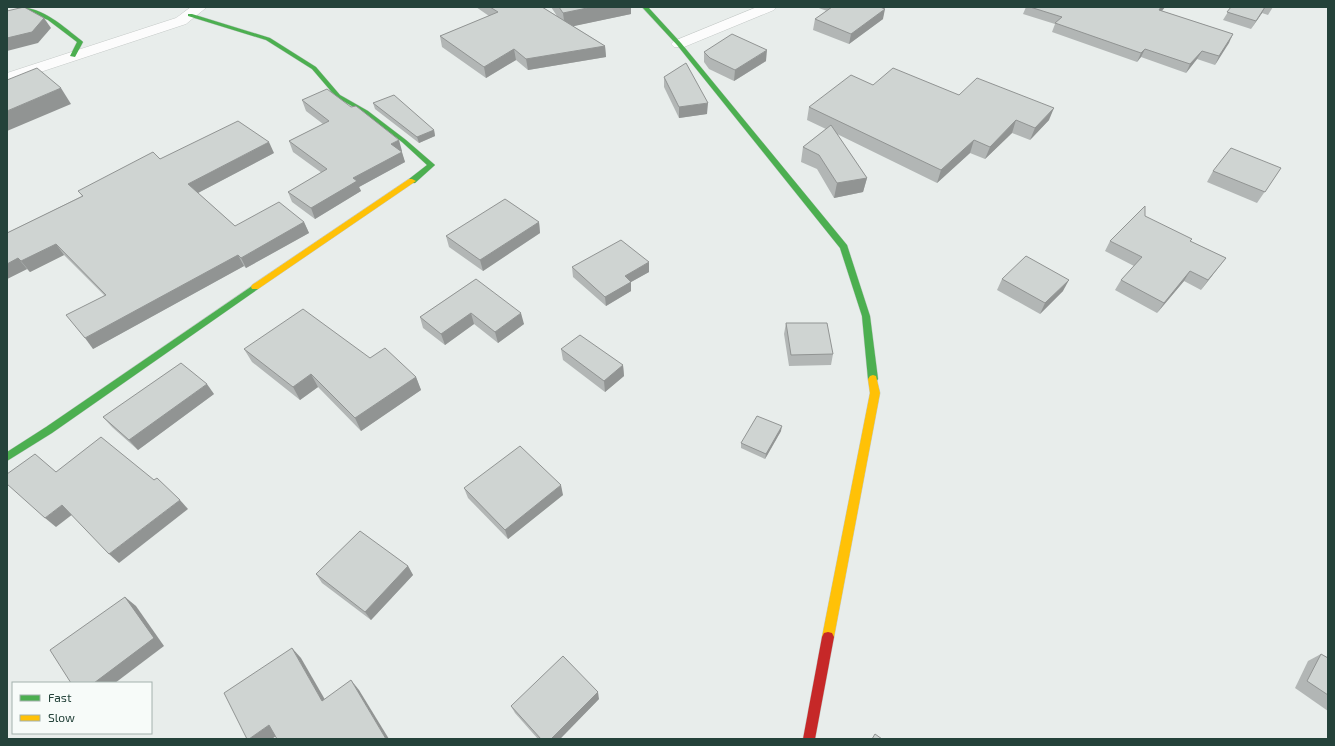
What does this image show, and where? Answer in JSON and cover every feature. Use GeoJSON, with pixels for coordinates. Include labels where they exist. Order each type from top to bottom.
{"type":"FeatureCollection","features":[{"type":"Feature","properties":{"kind":"street"},"geometry":{"type":"LineString","coordinates":[[21,7],[50,19],[80,42],[73,56]]}},
{"type":"Feature","properties":{"kind":"street"},"geometry":{"type":"LineString","coordinates":[[645,7],[679,44],[844,246],[866,316],[875,393],[809,739]]}},
{"type":"Feature","properties":{"kind":"street"},"geometry":{"type":"LineString","coordinates":[[679,44],[769,7]]}},
{"type":"Feature","properties":{"kind":"street"},"geometry":{"type":"LineString","coordinates":[[7,78],[181,21],[195,11],[268,39],[314,68],[338,96],[366,112],[404,141],[431,165],[413,181],[200,323],[49,430],[7,457]]}},
{"type":"Feature","properties":{"kind":"building"},"geometry":{"type":"Polygon","coordinates":[[[24,7],[44,18],[32,32],[7,38],[7,11],[24,7]]]}},
{"type":"Feature","properties":{"kind":"building"},"geometry":{"type":"Polygon","coordinates":[[[490,7],[542,7],[605,46],[526,59],[514,49],[484,67],[440,36],[498,12],[490,7]]]}},
{"type":"Feature","properties":{"kind":"building"},"geometry":{"type":"Polygon","coordinates":[[[559,7],[592,7],[563,13],[559,7]]]}},
{"type":"Feature","properties":{"kind":"building"},"geometry":{"type":"Polygon","coordinates":[[[832,7],[880,7],[885,9],[851,34],[815,19],[832,7]]]}},
{"type":"Feature","properties":{"kind":"building"},"geometry":{"type":"Polygon","coordinates":[[[1030,7],[1161,7],[1159,10],[1233,34],[1219,56],[1202,51],[1190,64],[1145,49],[1141,53],[1055,23],[1062,17],[1030,7]]]}},
{"type":"Feature","properties":{"kind":"building"},"geometry":{"type":"Polygon","coordinates":[[[1231,7],[1265,7],[1256,21],[1227,12],[1231,7]]]}},
{"type":"Feature","properties":{"kind":"building"},"geometry":{"type":"Polygon","coordinates":[[[732,34],[767,50],[735,70],[710,58],[704,52],[732,34]]]}},
{"type":"Feature","properties":{"kind":"building"},"geometry":{"type":"Polygon","coordinates":[[[686,63],[708,103],[679,107],[664,77],[686,63]]]}},
{"type":"Feature","properties":{"kind":"building"},"geometry":{"type":"Polygon","coordinates":[[[37,68],[61,88],[7,111],[7,80],[37,68]]]}},
{"type":"Feature","properties":{"kind":"building"},"geometry":{"type":"Polygon","coordinates":[[[893,68],[959,95],[977,78],[1054,108],[1035,128],[1016,120],[990,147],[974,140],[941,170],[809,107],[851,75],[873,85],[893,68]]]}},
{"type":"Feature","properties":{"kind":"building"},"geometry":{"type":"Polygon","coordinates":[[[327,89],[351,107],[356,106],[399,140],[391,144],[402,152],[353,178],[357,181],[311,208],[288,192],[327,169],[289,141],[329,121],[302,100],[327,89]]]}},
{"type":"Feature","properties":{"kind":"building"},"geometry":{"type":"Polygon","coordinates":[[[394,95],[434,130],[417,137],[373,103],[394,95]]]}},
{"type":"Feature","properties":{"kind":"building"},"geometry":{"type":"Polygon","coordinates":[[[238,121],[269,142],[188,184],[235,226],[279,202],[304,222],[241,258],[238,255],[85,338],[66,315],[106,295],[56,244],[21,261],[18,258],[7,264],[7,233],[83,196],[78,191],[153,152],[160,159],[238,121]]]}},
{"type":"Feature","properties":{"kind":"building"},"geometry":{"type":"Polygon","coordinates":[[[831,125],[867,178],[837,183],[819,155],[803,147],[831,125]]]}},
{"type":"Feature","properties":{"kind":"building"},"geometry":{"type":"Polygon","coordinates":[[[1231,148],[1281,168],[1265,192],[1213,171],[1231,148]]]}},
{"type":"Feature","properties":{"kind":"building"},"geometry":{"type":"Polygon","coordinates":[[[505,199],[539,222],[480,260],[446,236],[505,199]]]}},
{"type":"Feature","properties":{"kind":"building"},"geometry":{"type":"Polygon","coordinates":[[[1145,206],[1145,216],[1192,239],[1190,241],[1226,258],[1208,280],[1190,271],[1164,303],[1121,280],[1142,257],[1110,241],[1145,206]]]}},
{"type":"Feature","properties":{"kind":"building"},"geometry":{"type":"Polygon","coordinates":[[[621,240],[649,262],[625,276],[631,282],[605,297],[572,267],[621,240]]]}},
{"type":"Feature","properties":{"kind":"building"},"geometry":{"type":"Polygon","coordinates":[[[1026,256],[1069,280],[1045,303],[1002,279],[1026,256]]]}},
{"type":"Feature","properties":{"kind":"building"},"geometry":{"type":"Polygon","coordinates":[[[476,279],[521,313],[495,332],[471,313],[441,334],[420,317],[476,279]]]}},
{"type":"Feature","properties":{"kind":"building"},"geometry":{"type":"Polygon","coordinates":[[[303,309],[370,358],[385,348],[416,377],[355,418],[311,374],[293,387],[244,349],[303,309]]]}},
{"type":"Feature","properties":{"kind":"building"},"geometry":{"type":"Polygon","coordinates":[[[786,323],[827,323],[833,354],[791,355],[786,323]]]}},
{"type":"Feature","properties":{"kind":"building"},"geometry":{"type":"Polygon","coordinates":[[[580,335],[623,365],[604,381],[561,349],[580,335]]]}},
{"type":"Feature","properties":{"kind":"building"},"geometry":{"type":"Polygon","coordinates":[[[181,363],[207,384],[129,440],[103,417],[181,363]]]}},
{"type":"Feature","properties":{"kind":"building"},"geometry":{"type":"Polygon","coordinates":[[[757,416],[782,426],[766,454],[741,443],[757,416]]]}},
{"type":"Feature","properties":{"kind":"building"},"geometry":{"type":"Polygon","coordinates":[[[101,437],[154,480],[157,478],[180,500],[109,554],[62,505],[45,518],[7,484],[7,474],[35,454],[56,472],[101,437]]]}},
{"type":"Feature","properties":{"kind":"building"},"geometry":{"type":"Polygon","coordinates":[[[520,446],[561,485],[505,530],[464,488],[520,446]]]}},
{"type":"Feature","properties":{"kind":"building"},"geometry":{"type":"Polygon","coordinates":[[[360,531],[408,566],[365,612],[316,574],[360,531]]]}},
{"type":"Feature","properties":{"kind":"building"},"geometry":{"type":"Polygon","coordinates":[[[125,597],[154,638],[95,682],[70,682],[50,650],[125,597]]]}},
{"type":"Feature","properties":{"kind":"building"},"geometry":{"type":"Polygon","coordinates":[[[292,648],[322,701],[351,680],[386,739],[277,739],[269,725],[247,739],[224,693],[292,648]]]}},
{"type":"Feature","properties":{"kind":"building"},"geometry":{"type":"Polygon","coordinates":[[[1321,654],[1328,658],[1328,695],[1307,681],[1321,654]]]}},
{"type":"Feature","properties":{"kind":"building"},"geometry":{"type":"Polygon","coordinates":[[[563,656],[598,692],[551,739],[541,739],[511,706],[563,656]]]}},
{"type":"Feature","properties":{"kind":"building"},"geometry":{"type":"Polygon","coordinates":[[[875,734],[882,739],[872,739],[875,734]]]}},
{"type":"Feature","properties":{"kind":"traffic: fast"},"geometry":{"type":"LineString","coordinates":[[21,7],[50,19],[80,42],[73,56]]}},
{"type":"Feature","properties":{"kind":"traffic: fast"},"geometry":{"type":"LineString","coordinates":[[645,7],[679,44],[844,247],[866,316],[873,379]]}},
{"type":"Feature","properties":{"kind":"traffic: fast"},"geometry":{"type":"LineString","coordinates":[[190,15],[268,39],[314,68],[338,96],[366,112],[404,141],[431,165],[412,181]]}},
{"type":"Feature","properties":{"kind":"traffic: fast"},"geometry":{"type":"LineString","coordinates":[[7,457],[49,430],[255,287]]}},
{"type":"Feature","properties":{"kind":"traffic: slow"},"geometry":{"type":"LineString","coordinates":[[255,287],[412,181]]}},
{"type":"Feature","properties":{"kind":"traffic: slow"},"geometry":{"type":"LineString","coordinates":[[828,637],[875,393],[873,379]]}},
{"type":"Feature","properties":{"kind":"traffic: jam"},"geometry":{"type":"LineString","coordinates":[[809,739],[828,637]]}}]}
